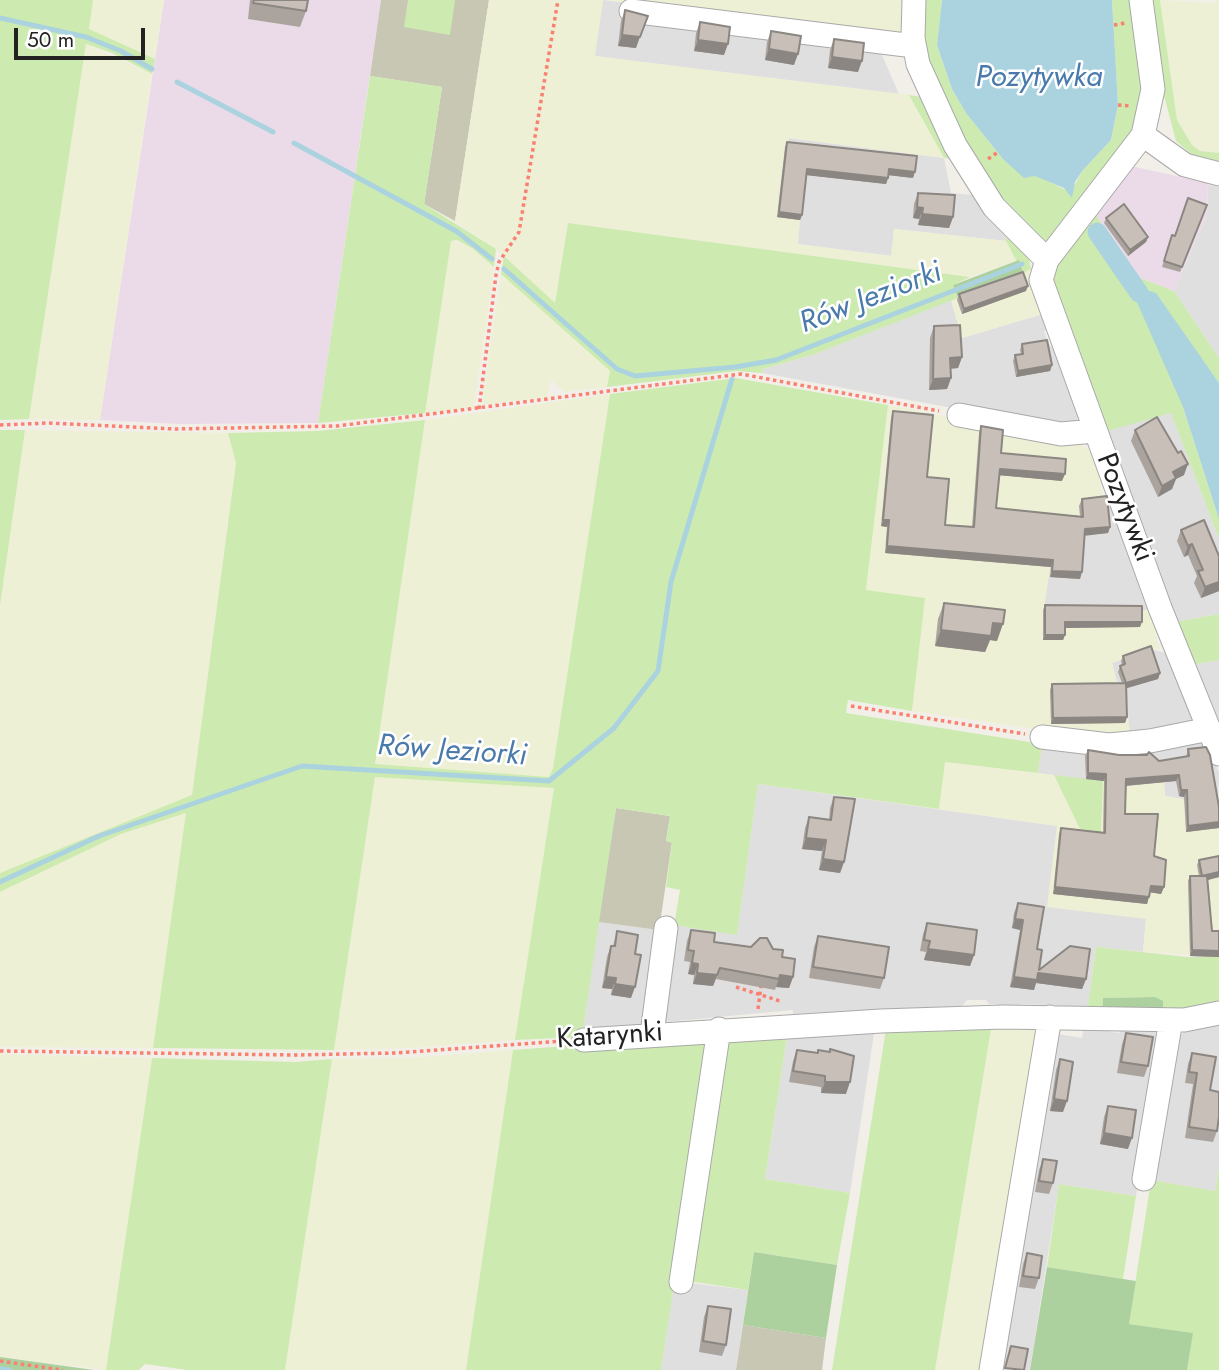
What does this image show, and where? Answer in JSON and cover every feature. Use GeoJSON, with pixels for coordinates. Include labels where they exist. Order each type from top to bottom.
{"type":"FeatureCollection","features":[{"type":"Feature","properties":{"kind":"street"},"geometry":{"type":"LineString","coordinates":[[914,0],[914,46],[924,83],[968,166],[994,207],[1046,260],[1143,135],[1153,89],[1141,0]]}},
{"type":"Feature","properties":{"kind":"street"},"geometry":{"type":"LineString","coordinates":[[631,10],[914,46]]}},
{"type":"Feature","properties":{"kind":"street"},"geometry":{"type":"LineString","coordinates":[[1143,135],[1185,165],[1219,174]]}},
{"type":"Feature","properties":{"kind":"street","name":"Pozytywki"},"geometry":{"type":"LineString","coordinates":[[1046,260],[1042,270],[1043,291],[1219,754]]}},
{"type":"Feature","properties":{"kind":"street"},"geometry":{"type":"LineString","coordinates":[[959,415],[1061,435],[1095,431]]}},
{"type":"Feature","properties":{"kind":"street"},"geometry":{"type":"LineString","coordinates":[[1042,737],[1109,745],[1150,741],[1209,729]]}},
{"type":"Feature","properties":{"kind":"street"},"geometry":{"type":"LineString","coordinates":[[652,1034],[666,928]]}},
{"type":"Feature","properties":{"kind":"street","name":"Katarynki"},"geometry":{"type":"LineString","coordinates":[[584,1040],[719,1029],[881,1021],[1050,1017],[1171,1020],[1219,1013]]}},
{"type":"Feature","properties":{"kind":"street"},"geometry":{"type":"LineString","coordinates":[[991,1370],[1050,1017]]}},
{"type":"Feature","properties":{"kind":"street"},"geometry":{"type":"LineString","coordinates":[[1144,1180],[1171,1020]]}},
{"type":"Feature","properties":{"kind":"street"},"geometry":{"type":"LineString","coordinates":[[681,1282],[719,1029]]}},
{"type":"Feature","properties":{"kind":"path"},"geometry":{"type":"LineString","coordinates":[[479,409],[496,275],[499,262],[519,232],[558,0]]}},
{"type":"Feature","properties":{"kind":"path"},"geometry":{"type":"LineString","coordinates":[[0,425],[48,423],[175,429],[277,429],[386,422],[741,374],[959,415]]}},
{"type":"Feature","properties":{"kind":"path"},"geometry":{"type":"LineString","coordinates":[[851,706],[1042,737]]}},
{"type":"Feature","properties":{"kind":"path"},"geometry":{"type":"LineString","coordinates":[[758,1013],[761,986]]}},
{"type":"Feature","properties":{"kind":"path"},"geometry":{"type":"LineString","coordinates":[[736,987],[780,1001]]}},
{"type":"Feature","properties":{"kind":"path","name":"Katarynki"},"geometry":{"type":"LineString","coordinates":[[0,1051],[383,1053],[584,1040]]}},
{"type":"Feature","properties":{"kind":"path"},"geometry":{"type":"LineString","coordinates":[[0,1361],[63,1370]]}},
{"type":"Feature","properties":{"kind":"shaded area"},"geometry":{"type":"Polygon","coordinates":[[[93,0],[164,0],[155,59],[88,29],[93,0]]]}},
{"type":"Feature","properties":{"kind":"shaded area"},"geometry":{"type":"Polygon","coordinates":[[[164,0],[381,0],[318,423],[179,424],[100,420],[164,0]]]}},
{"type":"Feature","properties":{"kind":"shaded area"},"geometry":{"type":"Polygon","coordinates":[[[381,0],[489,0],[455,221],[424,204],[442,87],[370,76],[381,0]]]}},
{"type":"Feature","properties":{"kind":"shaded area"},"geometry":{"type":"Polygon","coordinates":[[[489,0],[603,0],[595,56],[909,95],[944,158],[789,138],[785,147],[777,217],[800,220],[798,244],[891,256],[894,229],[1006,241],[1019,260],[970,277],[568,223],[555,304],[496,249],[455,221],[489,0]]]}},
{"type":"Feature","properties":{"kind":"shaded area"},"geometry":{"type":"Polygon","coordinates":[[[603,0],[872,32],[899,94],[594,56],[603,0]]]}},
{"type":"Feature","properties":{"kind":"shaded area"},"geometry":{"type":"Polygon","coordinates":[[[606,0],[907,0],[905,36],[872,32],[606,0]]]}},
{"type":"Feature","properties":{"kind":"shaded area"},"geometry":{"type":"Polygon","coordinates":[[[1160,0],[1213,3],[1219,0],[1219,153],[1200,151],[1192,145],[1177,120],[1160,0]]]}},
{"type":"Feature","properties":{"kind":"shaded area"},"geometry":{"type":"Polygon","coordinates":[[[86,44],[152,74],[100,420],[29,419],[86,44]]]}},
{"type":"Feature","properties":{"kind":"shaded area"},"geometry":{"type":"Polygon","coordinates":[[[789,138],[944,158],[951,193],[972,195],[1007,232],[1006,241],[894,229],[892,256],[797,244],[777,217],[785,147],[789,138]]]}},
{"type":"Feature","properties":{"kind":"shaded area"},"geometry":{"type":"Polygon","coordinates":[[[1131,166],[1208,183],[1207,215],[1174,291],[1140,278],[1113,243],[1095,213],[1131,166]]]}},
{"type":"Feature","properties":{"kind":"shaded area"},"geometry":{"type":"Polygon","coordinates":[[[1208,185],[1219,187],[1219,358],[1174,291],[1207,215],[1208,185]]]}},
{"type":"Feature","properties":{"kind":"shaded area"},"geometry":{"type":"Polygon","coordinates":[[[451,240],[473,249],[494,267],[474,407],[425,413],[451,240]]]}},
{"type":"Feature","properties":{"kind":"shaded area"},"geometry":{"type":"Polygon","coordinates":[[[1031,269],[1046,313],[962,338],[951,300],[1031,269]]]}},
{"type":"Feature","properties":{"kind":"shaded area"},"geometry":{"type":"Polygon","coordinates":[[[501,274],[610,371],[607,387],[565,392],[551,380],[547,397],[482,405],[501,274]]]}},
{"type":"Feature","properties":{"kind":"shaded area"},"geometry":{"type":"Polygon","coordinates":[[[951,300],[962,338],[1046,313],[1050,325],[1044,332],[1050,346],[1059,349],[1080,417],[1070,426],[1045,425],[762,373],[763,369],[815,354],[951,300]]]}},
{"type":"Feature","properties":{"kind":"shaded area"},"geometry":{"type":"Polygon","coordinates":[[[610,394],[553,768],[549,777],[375,765],[425,420],[610,394]]]}},
{"type":"Feature","properties":{"kind":"shaded area"},"geometry":{"type":"Polygon","coordinates":[[[888,405],[1077,442],[1090,450],[1104,476],[1100,485],[1104,503],[1053,546],[1044,610],[1156,610],[1162,623],[1155,634],[1160,649],[1150,649],[1112,663],[1118,687],[1126,687],[1130,737],[1073,735],[912,711],[924,599],[866,591],[888,405]]]}},
{"type":"Feature","properties":{"kind":"shaded area"},"geometry":{"type":"Polygon","coordinates":[[[1171,412],[1219,539],[1219,614],[1175,622],[1104,432],[1171,412]]]}},
{"type":"Feature","properties":{"kind":"shaded area"},"geometry":{"type":"Polygon","coordinates":[[[25,430],[228,433],[236,463],[192,796],[0,873],[0,606],[25,430]]]}},
{"type":"Feature","properties":{"kind":"shaded area"},"geometry":{"type":"Polygon","coordinates":[[[1104,503],[1116,503],[1156,610],[1043,610],[1053,545],[1104,503]]]}},
{"type":"Feature","properties":{"kind":"shaded area"},"geometry":{"type":"Polygon","coordinates":[[[1150,649],[1174,655],[1200,724],[1130,737],[1112,663],[1150,649]]]}},
{"type":"Feature","properties":{"kind":"shaded area"},"geometry":{"type":"Polygon","coordinates":[[[1219,660],[1219,735],[1191,665],[1219,660]]]}},
{"type":"Feature","properties":{"kind":"shaded area"},"geometry":{"type":"Polygon","coordinates":[[[1206,740],[1219,773],[1218,801],[1185,806],[1183,799],[1165,796],[1164,782],[1125,786],[1038,773],[1042,744],[1206,740]]]}},
{"type":"Feature","properties":{"kind":"shaded area"},"geometry":{"type":"Polygon","coordinates":[[[944,762],[1054,775],[1080,828],[1101,831],[1103,781],[1126,786],[1164,782],[1165,796],[1183,799],[1185,806],[1219,800],[1219,957],[1143,952],[1146,919],[1047,907],[1057,826],[939,809],[944,762]]]}},
{"type":"Feature","properties":{"kind":"shaded area"},"geometry":{"type":"Polygon","coordinates":[[[375,776],[554,788],[515,1040],[412,1048],[334,1050],[375,776]]]}},
{"type":"Feature","properties":{"kind":"shaded area"},"geometry":{"type":"Polygon","coordinates":[[[758,784],[1057,826],[1146,919],[1143,952],[1096,947],[1088,1007],[1021,1004],[1019,1011],[996,1011],[997,1004],[989,1004],[986,1000],[967,1000],[962,1006],[793,1014],[793,1010],[665,1022],[661,1018],[674,925],[737,934],[758,784]]]}},
{"type":"Feature","properties":{"kind":"shaded area"},"geometry":{"type":"Polygon","coordinates":[[[616,808],[670,816],[666,841],[672,842],[659,930],[598,922],[616,808]]]}},
{"type":"Feature","properties":{"kind":"shaded area"},"geometry":{"type":"Polygon","coordinates":[[[187,812],[153,1048],[0,1047],[0,892],[121,834],[187,812]]]}},
{"type":"Feature","properties":{"kind":"shaded area"},"geometry":{"type":"Polygon","coordinates":[[[598,922],[659,930],[646,1020],[642,1024],[583,1030],[598,922]]]}},
{"type":"Feature","properties":{"kind":"shaded area"},"geometry":{"type":"Polygon","coordinates":[[[1040,1021],[984,1370],[935,1370],[992,1023],[1040,1021]]]}},
{"type":"Feature","properties":{"kind":"shaded area"},"geometry":{"type":"Polygon","coordinates":[[[1084,1024],[1106,1025],[1111,1032],[1119,1033],[1124,1027],[1163,1029],[1136,1196],[1059,1184],[1030,1370],[984,1370],[1051,1033],[1082,1038],[1084,1024]]]}},
{"type":"Feature","properties":{"kind":"shaded area"},"geometry":{"type":"Polygon","coordinates":[[[1219,1025],[1219,1166],[1215,1191],[1154,1181],[1178,1038],[1189,1026],[1219,1025]]]}},
{"type":"Feature","properties":{"kind":"shaded area"},"geometry":{"type":"Polygon","coordinates":[[[874,1033],[850,1193],[765,1179],[787,1037],[874,1033]]]}},
{"type":"Feature","properties":{"kind":"shaded area"},"geometry":{"type":"Polygon","coordinates":[[[513,1050],[466,1370],[285,1370],[332,1059],[409,1058],[513,1050]]]}},
{"type":"Feature","properties":{"kind":"shaded area"},"geometry":{"type":"Polygon","coordinates":[[[0,1054],[152,1058],[106,1370],[0,1357],[0,1054]]]}},
{"type":"Feature","properties":{"kind":"shaded area"},"geometry":{"type":"Polygon","coordinates":[[[674,1281],[748,1290],[736,1370],[661,1370],[674,1281]]]}},
{"type":"Feature","properties":{"kind":"shaded area"},"geometry":{"type":"Polygon","coordinates":[[[743,1325],[826,1338],[822,1370],[736,1370],[743,1325]]]}},
{"type":"Feature","properties":{"kind":"green space"},"geometry":{"type":"Polygon","coordinates":[[[0,0],[93,0],[89,29],[155,59],[152,74],[112,53],[86,44],[29,419],[0,420],[0,0]]]}},
{"type":"Feature","properties":{"kind":"green space"},"geometry":{"type":"Polygon","coordinates":[[[408,0],[455,0],[450,35],[404,27],[408,0]]]}},
{"type":"Feature","properties":{"kind":"green space"},"geometry":{"type":"Polygon","coordinates":[[[919,0],[942,0],[937,45],[952,89],[966,113],[1003,159],[1068,191],[1111,140],[1118,105],[1112,0],[1133,0],[1144,104],[1134,133],[1054,241],[1045,243],[1034,234],[979,171],[925,74],[919,0]]]}},
{"type":"Feature","properties":{"kind":"green space"},"geometry":{"type":"Polygon","coordinates":[[[1148,0],[1160,0],[1177,120],[1192,145],[1200,151],[1219,153],[1219,167],[1202,163],[1176,141],[1158,73],[1148,0]]]}},
{"type":"Feature","properties":{"kind":"green space"},"geometry":{"type":"Polygon","coordinates":[[[370,76],[442,87],[424,204],[496,249],[494,267],[473,249],[457,240],[451,241],[425,413],[318,423],[370,76]]]}},
{"type":"Feature","properties":{"kind":"green space"},"geometry":{"type":"Polygon","coordinates":[[[909,95],[921,97],[956,159],[944,158],[909,95]]]}},
{"type":"Feature","properties":{"kind":"green space"},"geometry":{"type":"Polygon","coordinates":[[[1095,213],[1113,243],[1140,278],[1174,291],[1219,358],[1219,383],[1201,358],[1183,407],[1219,519],[1219,539],[1171,413],[1104,432],[1051,290],[1051,271],[1095,213]]]}},
{"type":"Feature","properties":{"kind":"green space"},"geometry":{"type":"Polygon","coordinates":[[[568,223],[970,277],[953,285],[958,298],[815,354],[763,369],[762,373],[737,371],[607,387],[610,371],[501,274],[504,256],[555,303],[568,223]]]}},
{"type":"Feature","properties":{"kind":"green space"},"geometry":{"type":"Polygon","coordinates":[[[1007,232],[1029,259],[1031,269],[1023,273],[1006,241],[1007,232]]]}},
{"type":"Feature","properties":{"kind":"green space"},"geometry":{"type":"Polygon","coordinates":[[[1019,260],[1023,273],[958,298],[953,285],[1019,260]]]}},
{"type":"Feature","properties":{"kind":"green space"},"geometry":{"type":"Polygon","coordinates":[[[736,378],[888,405],[866,590],[925,598],[912,711],[848,700],[846,713],[1042,744],[1038,773],[945,762],[939,809],[758,784],[737,935],[674,925],[680,890],[666,887],[672,843],[666,841],[670,816],[616,808],[582,1037],[515,1040],[554,788],[375,777],[334,1050],[153,1048],[186,813],[121,834],[0,892],[0,873],[192,795],[236,463],[228,433],[317,431],[425,420],[375,764],[549,777],[553,768],[610,394],[736,378]]]}},
{"type":"Feature","properties":{"kind":"green space"},"geometry":{"type":"Polygon","coordinates":[[[0,430],[25,430],[0,606],[0,430]]]}},
{"type":"Feature","properties":{"kind":"green space"},"geometry":{"type":"Polygon","coordinates":[[[1219,614],[1219,660],[1191,665],[1175,622],[1219,614]]]}},
{"type":"Feature","properties":{"kind":"green space"},"geometry":{"type":"Polygon","coordinates":[[[1054,775],[1103,781],[1101,832],[1080,829],[1054,775]]]}},
{"type":"Feature","properties":{"kind":"green space"},"geometry":{"type":"Polygon","coordinates":[[[1096,947],[1187,957],[1219,957],[1219,1007],[1163,1014],[1155,997],[1103,998],[1102,1014],[1087,1013],[1096,947]]]}},
{"type":"Feature","properties":{"kind":"green space"},"geometry":{"type":"Polygon","coordinates":[[[1155,997],[1163,1001],[1163,1014],[1102,1014],[1103,998],[1155,997]]]}},
{"type":"Feature","properties":{"kind":"green space"},"geometry":{"type":"Polygon","coordinates":[[[992,1023],[935,1370],[832,1370],[886,1029],[992,1023]]]}},
{"type":"Feature","properties":{"kind":"green space"},"geometry":{"type":"Polygon","coordinates":[[[712,1035],[661,1370],[466,1370],[513,1050],[712,1035]]]}},
{"type":"Feature","properties":{"kind":"green space"},"geometry":{"type":"Polygon","coordinates":[[[787,1037],[765,1179],[850,1193],[837,1265],[754,1252],[748,1290],[688,1281],[724,1042],[787,1037]]]}},
{"type":"Feature","properties":{"kind":"green space"},"geometry":{"type":"Polygon","coordinates":[[[152,1058],[295,1062],[332,1059],[285,1370],[187,1370],[145,1364],[139,1370],[106,1370],[152,1058]]]}},
{"type":"Feature","properties":{"kind":"green space"},"geometry":{"type":"Polygon","coordinates":[[[1219,1166],[1219,1370],[1187,1370],[1192,1333],[1129,1324],[1151,1180],[1215,1191],[1219,1166]]]}},
{"type":"Feature","properties":{"kind":"green space"},"geometry":{"type":"Polygon","coordinates":[[[1059,1184],[1136,1196],[1123,1279],[1047,1267],[1059,1184]]]}},
{"type":"Feature","properties":{"kind":"green space"},"geometry":{"type":"Polygon","coordinates":[[[754,1252],[837,1265],[826,1338],[743,1325],[754,1252]]]}},
{"type":"Feature","properties":{"kind":"green space"},"geometry":{"type":"Polygon","coordinates":[[[1047,1267],[1136,1281],[1129,1324],[1193,1333],[1187,1370],[1030,1370],[1047,1267]]]}},
{"type":"Feature","properties":{"kind":"green space"},"geometry":{"type":"Polygon","coordinates":[[[0,1357],[94,1370],[0,1370],[0,1357]]]}},
{"type":"Feature","properties":{"kind":"water","name":"Pozytywka"},"geometry":{"type":"Polygon","coordinates":[[[942,0],[1112,0],[1118,105],[1111,140],[1083,170],[1075,182],[1072,198],[1064,188],[1035,176],[1024,178],[1003,159],[966,113],[952,89],[937,45],[942,0]]]}},
{"type":"Feature","properties":{"kind":"water"},"geometry":{"type":"Polygon","coordinates":[[[1147,290],[1156,293],[1219,383],[1219,519],[1183,407],[1136,300],[1139,293],[1147,290]]]}},
{"type":"Feature","properties":{"kind":"building"},"geometry":{"type":"Polygon","coordinates":[[[254,0],[308,0],[306,11],[253,3],[254,0]]]}},
{"type":"Feature","properties":{"kind":"building"},"geometry":{"type":"Polygon","coordinates":[[[625,10],[648,16],[640,37],[622,35],[625,10]]]}},
{"type":"Feature","properties":{"kind":"building"},"geometry":{"type":"Polygon","coordinates":[[[700,22],[730,27],[728,44],[698,40],[700,22]]]}},
{"type":"Feature","properties":{"kind":"building"},"geometry":{"type":"Polygon","coordinates":[[[771,31],[801,36],[798,54],[769,49],[771,31]]]}},
{"type":"Feature","properties":{"kind":"building"},"geometry":{"type":"Polygon","coordinates":[[[834,39],[864,43],[862,61],[832,57],[834,39]]]}},
{"type":"Feature","properties":{"kind":"building"},"geometry":{"type":"Polygon","coordinates":[[[787,142],[917,156],[915,172],[889,169],[888,178],[807,169],[802,215],[779,212],[787,142]]]}},
{"type":"Feature","properties":{"kind":"building"},"geometry":{"type":"Polygon","coordinates":[[[918,193],[955,195],[953,217],[922,214],[923,208],[917,207],[918,193]]]}},
{"type":"Feature","properties":{"kind":"building"},"geometry":{"type":"Polygon","coordinates":[[[1188,198],[1207,205],[1182,267],[1164,261],[1188,198]]]}},
{"type":"Feature","properties":{"kind":"building"},"geometry":{"type":"Polygon","coordinates":[[[1124,204],[1148,237],[1130,250],[1106,218],[1124,204]]]}},
{"type":"Feature","properties":{"kind":"building"},"geometry":{"type":"Polygon","coordinates":[[[1023,272],[1028,286],[964,309],[959,294],[1023,272]]]}},
{"type":"Feature","properties":{"kind":"building"},"geometry":{"type":"Polygon","coordinates":[[[960,325],[962,357],[950,358],[951,378],[933,379],[934,326],[960,325]]]}},
{"type":"Feature","properties":{"kind":"building"},"geometry":{"type":"Polygon","coordinates":[[[1047,340],[1052,365],[1018,371],[1015,355],[1023,354],[1022,344],[1047,340]]]}},
{"type":"Feature","properties":{"kind":"building"},"geometry":{"type":"Polygon","coordinates":[[[893,411],[933,415],[927,477],[949,479],[945,525],[974,527],[981,426],[1003,430],[1001,453],[1066,459],[1065,474],[1000,469],[996,508],[1083,517],[1082,499],[1107,496],[1110,527],[1085,529],[1082,572],[1052,571],[1053,560],[887,546],[889,520],[883,520],[893,411]]]}},
{"type":"Feature","properties":{"kind":"building"},"geometry":{"type":"Polygon","coordinates":[[[1157,417],[1178,453],[1181,451],[1188,464],[1173,472],[1176,478],[1162,486],[1135,430],[1157,417]]]}},
{"type":"Feature","properties":{"kind":"building"},"geometry":{"type":"Polygon","coordinates":[[[1204,520],[1219,556],[1219,582],[1205,587],[1198,571],[1203,570],[1192,544],[1188,546],[1181,530],[1204,520]]]}},
{"type":"Feature","properties":{"kind":"building"},"geometry":{"type":"Polygon","coordinates":[[[944,603],[1005,610],[1003,624],[993,623],[991,636],[941,630],[944,603]]]}},
{"type":"Feature","properties":{"kind":"building"},"geometry":{"type":"Polygon","coordinates":[[[1045,605],[1142,606],[1142,622],[1065,622],[1065,635],[1045,635],[1045,605]]]}},
{"type":"Feature","properties":{"kind":"building"},"geometry":{"type":"Polygon","coordinates":[[[1151,646],[1160,673],[1126,683],[1120,666],[1125,664],[1123,656],[1151,646]]]}},
{"type":"Feature","properties":{"kind":"building"},"geometry":{"type":"Polygon","coordinates":[[[1126,683],[1127,717],[1053,718],[1052,684],[1126,683]]]}},
{"type":"Feature","properties":{"kind":"building"},"geometry":{"type":"Polygon","coordinates":[[[1206,747],[1210,755],[1219,822],[1188,826],[1187,790],[1181,790],[1179,775],[1126,779],[1125,814],[1158,814],[1154,856],[1166,860],[1164,887],[1151,886],[1149,897],[1055,887],[1061,828],[1105,833],[1106,774],[1088,773],[1088,750],[1119,755],[1147,755],[1149,752],[1159,761],[1189,756],[1188,749],[1206,747]]]}},
{"type":"Feature","properties":{"kind":"building"},"geometry":{"type":"Polygon","coordinates":[[[834,797],[855,799],[844,862],[823,859],[826,840],[806,838],[809,817],[831,820],[834,797]]]}},
{"type":"Feature","properties":{"kind":"building"},"geometry":{"type":"Polygon","coordinates":[[[1219,856],[1219,872],[1202,876],[1199,860],[1219,856]]]}},
{"type":"Feature","properties":{"kind":"building"},"geometry":{"type":"Polygon","coordinates":[[[1190,876],[1207,876],[1212,931],[1219,931],[1219,951],[1192,950],[1190,876]]]}},
{"type":"Feature","properties":{"kind":"building"},"geometry":{"type":"Polygon","coordinates":[[[1018,903],[1044,907],[1037,949],[1042,950],[1039,970],[1070,946],[1090,949],[1086,979],[1038,973],[1037,980],[1014,977],[1023,920],[1015,919],[1018,903]]]}},
{"type":"Feature","properties":{"kind":"building"},"geometry":{"type":"Polygon","coordinates":[[[927,923],[977,930],[974,955],[928,949],[930,941],[924,940],[927,923]]]}},
{"type":"Feature","properties":{"kind":"building"},"geometry":{"type":"Polygon","coordinates":[[[691,930],[715,933],[714,942],[751,947],[760,938],[767,938],[773,949],[783,950],[782,957],[795,959],[793,977],[780,975],[779,979],[720,968],[717,975],[697,973],[698,964],[692,963],[694,951],[688,950],[691,930]]]}},
{"type":"Feature","properties":{"kind":"building"},"geometry":{"type":"Polygon","coordinates":[[[617,931],[638,935],[635,954],[641,955],[635,987],[615,984],[616,978],[606,977],[611,946],[615,946],[617,931]]]}},
{"type":"Feature","properties":{"kind":"building"},"geometry":{"type":"Polygon","coordinates":[[[818,936],[889,947],[884,978],[813,967],[818,936]]]}},
{"type":"Feature","properties":{"kind":"building"},"geometry":{"type":"Polygon","coordinates":[[[1126,1033],[1153,1037],[1148,1066],[1121,1062],[1126,1033]]]}},
{"type":"Feature","properties":{"kind":"building"},"geometry":{"type":"Polygon","coordinates":[[[830,1049],[854,1056],[850,1082],[825,1082],[825,1076],[793,1071],[797,1050],[818,1053],[818,1050],[830,1052],[830,1049]]]}},
{"type":"Feature","properties":{"kind":"building"},"geometry":{"type":"Polygon","coordinates":[[[1192,1053],[1216,1057],[1210,1090],[1219,1092],[1217,1131],[1189,1127],[1197,1073],[1189,1072],[1192,1053]]]}},
{"type":"Feature","properties":{"kind":"building"},"geometry":{"type":"Polygon","coordinates":[[[1060,1059],[1073,1062],[1067,1101],[1054,1099],[1060,1059]]]}},
{"type":"Feature","properties":{"kind":"building"},"geometry":{"type":"Polygon","coordinates":[[[1108,1106],[1136,1110],[1132,1138],[1104,1133],[1108,1106]]]}},
{"type":"Feature","properties":{"kind":"building"},"geometry":{"type":"Polygon","coordinates":[[[1043,1159],[1057,1161],[1053,1183],[1039,1181],[1043,1159]]]}},
{"type":"Feature","properties":{"kind":"building"},"geometry":{"type":"Polygon","coordinates":[[[1027,1253],[1042,1256],[1039,1278],[1023,1276],[1027,1253]]]}},
{"type":"Feature","properties":{"kind":"building"},"geometry":{"type":"Polygon","coordinates":[[[708,1306],[731,1309],[726,1345],[703,1341],[708,1306]]]}},
{"type":"Feature","properties":{"kind":"building"},"geometry":{"type":"Polygon","coordinates":[[[1011,1346],[1028,1349],[1024,1370],[1005,1368],[1011,1346]]]}},
{"type":"Feature","properties":{"kind":"waterway"},"geometry":{"type":"LineString","coordinates":[[0,18],[86,37],[121,51],[152,69]]}},
{"type":"Feature","properties":{"kind":"waterway"},"geometry":{"type":"LineString","coordinates":[[177,82],[273,132]]}},
{"type":"Feature","properties":{"kind":"waterway"},"geometry":{"type":"LineString","coordinates":[[294,143],[456,231],[492,259]]}},
{"type":"Feature","properties":{"kind":"waterway"},"geometry":{"type":"LineString","coordinates":[[1097,232],[1139,293]]}},
{"type":"Feature","properties":{"kind":"waterway","name":"Rów Jeziorki"},"geometry":{"type":"LineString","coordinates":[[504,269],[617,369],[635,376],[735,367],[776,360],[1022,264]]}},
{"type":"Feature","properties":{"kind":"waterway","name":"Rów Jeziorki"},"geometry":{"type":"LineString","coordinates":[[0,882],[99,836],[302,766],[549,781],[614,728],[658,671],[671,582],[732,379]]}},
{"type":"Feature","properties":{"kind":"waterway","name":"Rów Jeziorki"},"geometry":{"type":"LineString","coordinates":[[0,1369],[10,1370]]}}]}
